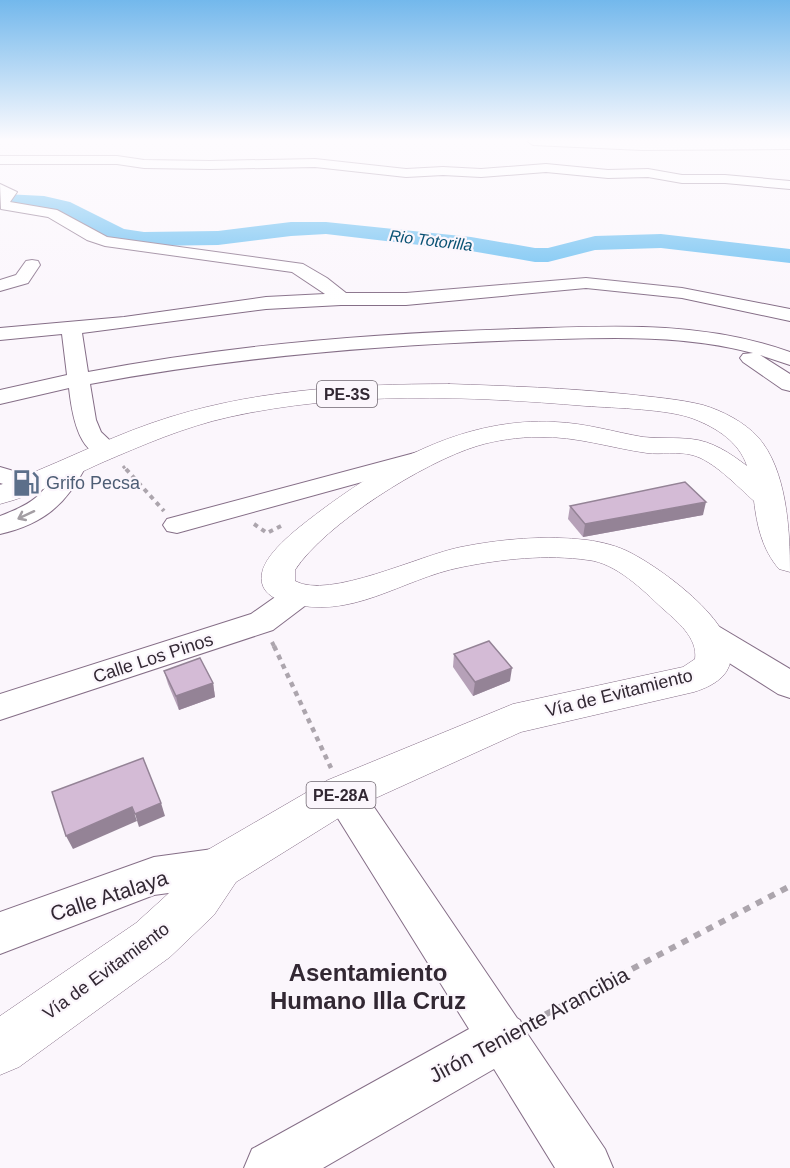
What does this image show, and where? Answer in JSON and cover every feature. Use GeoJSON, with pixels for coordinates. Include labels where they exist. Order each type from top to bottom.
{"type":"FeatureCollection","features":[{"type":"Feature","properties":{"kind":"highway","name":"PE-3S"},"geometry":{"type":"LineString","coordinates":[[0,495],[32,485],[108,450],[185,421],[251,406],[331,395],[394,391],[465,390],[584,398],[671,407],[710,415],[731,429],[747,443],[759,460],[781,552],[790,562]]}},
{"type":"Feature","properties":{"kind":"highway"},"geometry":{"type":"LineString","coordinates":[[701,448],[711,432],[710,415]]}},
{"type":"Feature","properties":{"kind":"highway"},"geometry":{"type":"LineString","coordinates":[[298,595],[283,589],[276,581],[276,572],[285,556],[301,540],[352,503],[422,459],[461,442],[544,429],[659,447],[701,448],[732,468],[767,497]]}},
{"type":"Feature","properties":{"kind":"highway","name":"Vía de Evitamiento"},"geometry":{"type":"LineString","coordinates":[[0,1048],[153,940],[197,899],[220,867],[343,794],[513,719],[694,678],[712,665],[714,649],[696,617],[649,579],[615,558],[591,550],[521,550],[449,559],[356,592],[326,598],[298,595]]}},
{"type":"Feature","properties":{"kind":"street"},"geometry":{"type":"LineString","coordinates":[[6,196],[2,203],[6,206],[52,213],[93,237],[132,245],[297,268],[321,282],[341,299]]}},
{"type":"Feature","properties":{"kind":"street"},"geometry":{"type":"LineString","coordinates":[[0,286],[22,279],[32,265]]}},
{"type":"Feature","properties":{"kind":"street"},"geometry":{"type":"LineString","coordinates":[[629,286],[699,280]]}},
{"type":"Feature","properties":{"kind":"street"},"geometry":{"type":"LineString","coordinates":[[0,334],[124,323],[266,303],[341,299],[406,299],[586,283],[682,292],[790,315]]}},
{"type":"Feature","properties":{"kind":"street"},"geometry":{"type":"LineString","coordinates":[[71,326],[84,420],[91,436],[108,450]]}},
{"type":"Feature","properties":{"kind":"street"},"geometry":{"type":"LineString","coordinates":[[0,397],[80,378],[203,359],[403,340],[664,332],[745,342],[790,359]]}},
{"type":"Feature","properties":{"kind":"street"},"geometry":{"type":"LineString","coordinates":[[698,337],[715,348],[756,360],[790,384]]}},
{"type":"Feature","properties":{"kind":"street"},"geometry":{"type":"LineString","coordinates":[[177,525],[422,459]]}},
{"type":"Feature","properties":{"kind":"street"},"geometry":{"type":"LineString","coordinates":[[0,526],[40,508],[61,491],[73,466]]}},
{"type":"Feature","properties":{"kind":"street"},"geometry":{"type":"LineString","coordinates":[[0,476],[32,485]]}},
{"type":"Feature","properties":{"kind":"street","name":"Calle Los Pinos"},"geometry":{"type":"LineString","coordinates":[[0,707],[262,622],[298,595]]}},
{"type":"Feature","properties":{"kind":"street"},"geometry":{"type":"LineString","coordinates":[[707,634],[790,685]]}},
{"type":"Feature","properties":{"kind":"street"},"geometry":{"type":"LineString","coordinates":[[343,794],[586,1168]]}},
{"type":"Feature","properties":{"kind":"street","name":"Calle Atalaya"},"geometry":{"type":"LineString","coordinates":[[0,933],[154,876],[220,867]]}},
{"type":"Feature","properties":{"kind":"street","name":"Jirón Teniente Arancibia"},"geometry":{"type":"LineString","coordinates":[[271,1168],[503,1037]]}},
{"type":"Feature","properties":{"kind":"path"},"geometry":{"type":"LineString","coordinates":[[108,450],[177,525]]}},
{"type":"Feature","properties":{"kind":"path"},"geometry":{"type":"LineString","coordinates":[[262,622],[343,794]]}},
{"type":"Feature","properties":{"kind":"path","name":"Jirón Teniente Arancibia"},"geometry":{"type":"LineString","coordinates":[[503,1037],[790,886]]}},
{"type":"Feature","properties":{"kind":"building"},"geometry":{"type":"Polygon","coordinates":[[[685,482],[706,502],[585,524],[570,506],[685,482]]]}},
{"type":"Feature","properties":{"kind":"building"},"geometry":{"type":"Polygon","coordinates":[[[489,641],[512,668],[475,682],[454,654],[489,641]]]}},
{"type":"Feature","properties":{"kind":"building"},"geometry":{"type":"Polygon","coordinates":[[[200,658],[213,683],[176,696],[164,671],[200,658]]]}},
{"type":"Feature","properties":{"kind":"building"},"geometry":{"type":"Polygon","coordinates":[[[143,758],[161,803],[135,814],[132,807],[66,836],[52,792],[143,758]]]}},
{"type":"Feature","properties":{"kind":"waterway","name":"Rio Totorilla"},"geometry":{"type":"LineString","coordinates":[[5,200],[44,202],[63,206],[118,234],[144,239],[218,238],[291,229],[326,228],[471,244],[535,255],[548,255],[595,243],[661,241],[790,256]]}},
{"type":"Feature","properties":{"kind":"place","name":"Grifo Pecsa"},"geometry":{"type":"Point","coordinates":[26,483]}},
{"type":"Feature","properties":{"kind":"district","name":"Asentamiento Humano Illa Cruz"},"geometry":{"type":"Point","coordinates":[368,987]}}]}
